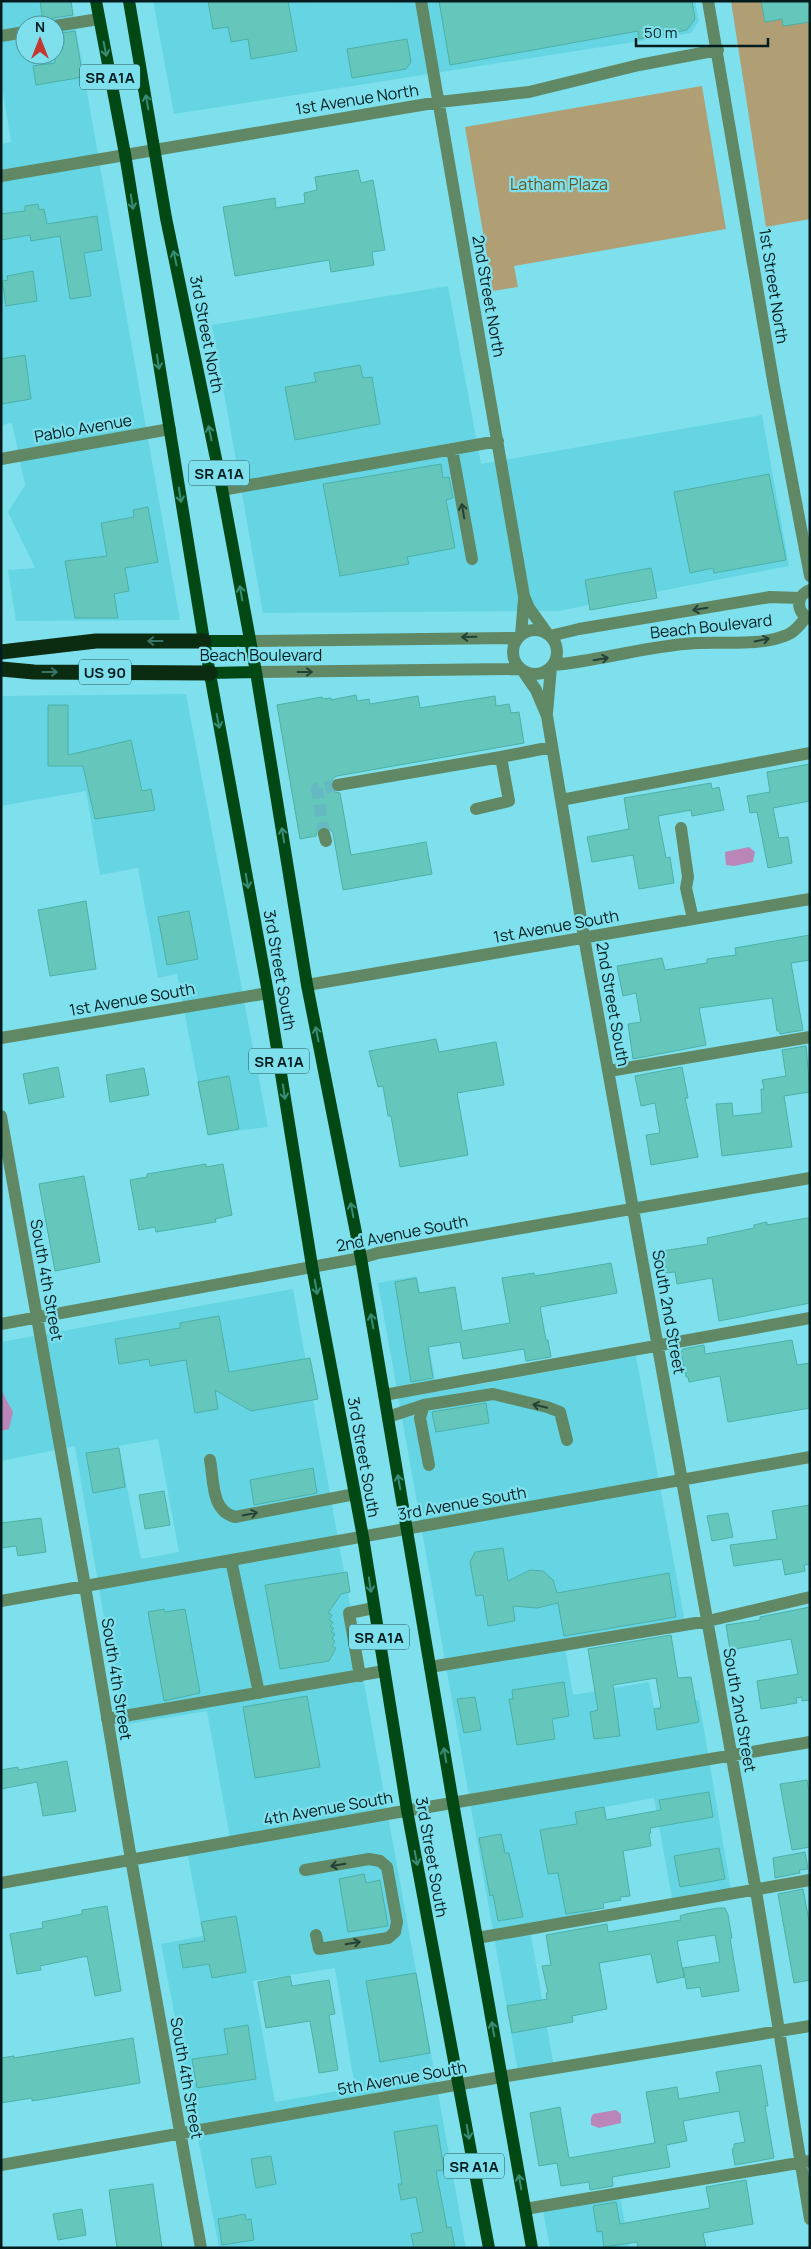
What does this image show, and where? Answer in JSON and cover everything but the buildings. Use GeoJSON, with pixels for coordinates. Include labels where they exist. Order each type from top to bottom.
{"type":"FeatureCollection","features":[{"type":"Feature","properties":{"kind":"highway","name":"Beach Boulevard"},"geometry":{"type":"LineString","coordinates":[[1,652],[96,641],[204,641]]}},
{"type":"Feature","properties":{"kind":"highway","name":"Beach Boulevard"},"geometry":{"type":"LineString","coordinates":[[1,668],[34,672],[210,673]]}},
{"type":"Feature","properties":{"kind":"main road","name":"SR A1A"},"geometry":{"type":"LineString","coordinates":[[96,1],[124,154],[210,673]]}},
{"type":"Feature","properties":{"kind":"main road","name":"3rd Street North"},"geometry":{"type":"LineString","coordinates":[[129,1],[166,218],[222,490],[256,672]]}},
{"type":"Feature","properties":{"kind":"main road","name":"Beach Boulevard"},"geometry":{"type":"LineString","coordinates":[[204,641],[250,641]]}},
{"type":"Feature","properties":{"kind":"main road","name":"Beach Boulevard"},"geometry":{"type":"LineString","coordinates":[[210,673],[256,672]]}},
{"type":"Feature","properties":{"kind":"main road","name":"3rd Street South"},"geometry":{"type":"LineString","coordinates":[[256,672],[307,985],[361,1258],[453,1803],[532,2248]]}},
{"type":"Feature","properties":{"kind":"main road","name":"3rd Street South"},"geometry":{"type":"LineString","coordinates":[[210,673],[268,993],[312,1266],[363,1536],[407,1810],[460,2084],[489,2248]]}},
{"type":"Feature","properties":{"kind":"street","name":"2nd Street North"},"geometry":{"type":"LineString","coordinates":[[421,1],[524,596]]}},
{"type":"Feature","properties":{"kind":"street","name":"1st Street North"},"geometry":{"type":"LineString","coordinates":[[708,1],[718,50],[773,377],[810,576]]}},
{"type":"Feature","properties":{"kind":"street"},"geometry":{"type":"LineString","coordinates":[[65,24],[100,19]]}},
{"type":"Feature","properties":{"kind":"street"},"geometry":{"type":"LineString","coordinates":[[1,36],[15,34]]}},
{"type":"Feature","properties":{"kind":"street","name":"1st Avenue North"},"geometry":{"type":"LineString","coordinates":[[1,176],[439,102],[529,92],[639,65],[718,50]]}},
{"type":"Feature","properties":{"kind":"street","name":"Pablo Avenue"},"geometry":{"type":"LineString","coordinates":[[1,459],[170,429]]}},
{"type":"Feature","properties":{"kind":"street"},"geometry":{"type":"LineString","coordinates":[[222,490],[498,441]]}},
{"type":"Feature","properties":{"kind":"street"},"geometry":{"type":"LineString","coordinates":[[452,449],[472,559]]}},
{"type":"Feature","properties":{"kind":"street"},"geometry":{"type":"LineString","coordinates":[[805,594],[800,610],[808,618]]}},
{"type":"Feature","properties":{"kind":"street","name":"Beach Boulevard"},"geometry":{"type":"LineString","coordinates":[[549,635],[770,597],[805,594]]}},
{"type":"Feature","properties":{"kind":"street"},"geometry":{"type":"LineString","coordinates":[[524,596],[529,608],[549,635],[557,650],[552,666],[547,716]]}},
{"type":"Feature","properties":{"kind":"street"},"geometry":{"type":"LineString","coordinates":[[524,596],[519,636],[513,654],[536,690],[547,716]]}},
{"type":"Feature","properties":{"kind":"street","name":"Beach Boulevard"},"geometry":{"type":"LineString","coordinates":[[552,666],[585,662],[683,644],[752,642],[787,635],[808,618]]}},
{"type":"Feature","properties":{"kind":"street"},"geometry":{"type":"LineString","coordinates":[[519,636],[535,630],[549,635]]}},
{"type":"Feature","properties":{"kind":"street","name":"Beach Boulevard"},"geometry":{"type":"LineString","coordinates":[[250,641],[519,636]]}},
{"type":"Feature","properties":{"kind":"street"},"geometry":{"type":"LineString","coordinates":[[522,670],[540,674],[552,666]]}},
{"type":"Feature","properties":{"kind":"street","name":"Beach Boulevard"},"geometry":{"type":"LineString","coordinates":[[256,672],[522,670]]}},
{"type":"Feature","properties":{"kind":"street","name":"2nd Street South"},"geometry":{"type":"LineString","coordinates":[[547,716],[584,937],[634,1208]]}},
{"type":"Feature","properties":{"kind":"street"},"geometry":{"type":"LineString","coordinates":[[338,785],[552,747]]}},
{"type":"Feature","properties":{"kind":"street"},"geometry":{"type":"LineString","coordinates":[[561,800],[810,753]]}},
{"type":"Feature","properties":{"kind":"street"},"geometry":{"type":"LineString","coordinates":[[476,809],[509,801],[501,757]]}},
{"type":"Feature","properties":{"kind":"street"},"geometry":{"type":"LineString","coordinates":[[681,828],[688,877],[686,888],[693,919]]}},
{"type":"Feature","properties":{"kind":"street","name":"1st Avenue South"},"geometry":{"type":"LineString","coordinates":[[307,985],[810,900]]}},
{"type":"Feature","properties":{"kind":"street","name":"1st Avenue South"},"geometry":{"type":"LineString","coordinates":[[1,1038],[268,993]]}},
{"type":"Feature","properties":{"kind":"street"},"geometry":{"type":"LineString","coordinates":[[608,1071],[810,1037]]}},
{"type":"Feature","properties":{"kind":"street","name":"South 4th Street"},"geometry":{"type":"LineString","coordinates":[[1,1116],[201,2248]]}},
{"type":"Feature","properties":{"kind":"street","name":"2nd Avenue South"},"geometry":{"type":"LineString","coordinates":[[1,1324],[361,1258],[378,1252],[810,1178]]}},
{"type":"Feature","properties":{"kind":"street","name":"South 2nd Street"},"geometry":{"type":"LineString","coordinates":[[634,1208],[805,2162],[810,2219]]}},
{"type":"Feature","properties":{"kind":"street"},"geometry":{"type":"LineString","coordinates":[[384,1394],[810,1318]]}},
{"type":"Feature","properties":{"kind":"street"},"geometry":{"type":"LineString","coordinates":[[388,1417],[424,1406],[493,1394],[560,1412],[567,1440]]}},
{"type":"Feature","properties":{"kind":"street"},"geometry":{"type":"LineString","coordinates":[[424,1406],[420,1418],[428,1465]]}},
{"type":"Feature","properties":{"kind":"street","name":"3rd Avenue South"},"geometry":{"type":"LineString","coordinates":[[1,1601],[810,1457]]}},
{"type":"Feature","properties":{"kind":"street"},"geometry":{"type":"LineString","coordinates":[[210,1460],[217,1506],[226,1515],[235,1517],[355,1494]]}},
{"type":"Feature","properties":{"kind":"street"},"geometry":{"type":"LineString","coordinates":[[231,1560],[259,1693]]}},
{"type":"Feature","properties":{"kind":"street"},"geometry":{"type":"LineString","coordinates":[[430,1667],[708,1621],[810,1597]]}},
{"type":"Feature","properties":{"kind":"street"},"geometry":{"type":"LineString","coordinates":[[360,1676],[349,1613],[374,1608]]}},
{"type":"Feature","properties":{"kind":"street"},"geometry":{"type":"LineString","coordinates":[[107,1720],[384,1672]]}},
{"type":"Feature","properties":{"kind":"street","name":"4th Avenue South"},"geometry":{"type":"LineString","coordinates":[[1,1883],[407,1810],[732,1757],[810,1742]]}},
{"type":"Feature","properties":{"kind":"street"},"geometry":{"type":"LineString","coordinates":[[305,1870],[369,1859],[380,1861],[387,1867],[397,1922],[395,1932],[388,1938],[319,1949],[316,1934]]}},
{"type":"Feature","properties":{"kind":"street"},"geometry":{"type":"LineString","coordinates":[[477,1938],[756,1891],[810,1880]]}},
{"type":"Feature","properties":{"kind":"street","name":"5th Avenue South"},"geometry":{"type":"LineString","coordinates":[[1,2165],[460,2084],[810,2026]]}},
{"type":"Feature","properties":{"kind":"street"},"geometry":{"type":"LineString","coordinates":[[525,2209],[805,2162]]}},
{"type":"Feature","properties":{"kind":"shaded area"},"geometry":{"type":"Polygon","coordinates":[[[1,1],[71,1],[180,620],[16,621],[8,570],[35,568],[8,512],[25,485],[12,423],[1,425],[1,144],[11,142],[1,79],[1,1]]]}},
{"type":"Feature","properties":{"kind":"shaded area"},"geometry":{"type":"Polygon","coordinates":[[[153,1],[695,1],[699,21],[691,33],[174,114],[153,1]]]}},
{"type":"Feature","properties":{"kind":"shaded area"},"geometry":{"type":"Polygon","coordinates":[[[448,286],[481,464],[762,415],[789,566],[558,611],[263,613],[212,325],[448,286]]]}},
{"type":"Feature","properties":{"kind":"shaded area"},"geometry":{"type":"Polygon","coordinates":[[[186,694],[268,1127],[208,1134],[177,974],[158,978],[138,868],[100,875],[86,791],[1,806],[1,696],[186,694]]]}},
{"type":"Feature","properties":{"kind":"shaded area"},"geometry":{"type":"Polygon","coordinates":[[[749,847],[755,852],[753,862],[734,866],[726,865],[725,852],[749,847]]]}},
{"type":"Feature","properties":{"kind":"shaded area"},"geometry":{"type":"Polygon","coordinates":[[[417,1276],[437,1392],[636,1356],[686,1628],[565,1647],[573,1695],[649,1682],[654,1708],[699,1700],[731,1890],[672,1898],[654,1798],[605,1807],[614,1861],[584,1867],[592,1912],[529,1924],[554,2067],[518,2072],[378,1283],[417,1276]]]}},
{"type":"Feature","properties":{"kind":"shaded area"},"geometry":{"type":"Polygon","coordinates":[[[293,1289],[466,2248],[219,2248],[161,1944],[203,1936],[187,1851],[231,1843],[207,1711],[122,1725],[75,1446],[1,1461],[1,1342],[293,1289]],[[158,1439],[119,1446],[141,1559],[179,1552],[158,1439]],[[335,1968],[253,1981],[275,2102],[355,2088],[335,1968]]]}},
{"type":"Feature","properties":{"kind":"shaded area"},"geometry":{"type":"Polygon","coordinates":[[[1,1390],[13,1412],[9,1429],[1,1431],[1,1390]]]}},
{"type":"Feature","properties":{"kind":"shaded area"},"geometry":{"type":"Polygon","coordinates":[[[616,2110],[621,2114],[621,2123],[599,2128],[591,2125],[593,2114],[616,2110]]]}},
{"type":"Feature","properties":{"kind":"shaded area"},"geometry":{"type":"Polygon","coordinates":[[[620,2196],[629,2248],[550,2248],[543,2210],[620,2196]]]}},
{"type":"Feature","properties":{"kind":"green space"},"geometry":{"type":"Polygon","coordinates":[[[731,1],[810,1],[810,219],[766,227],[731,1]]]}},
{"type":"Feature","properties":{"kind":"green space","name":"Latham Plaza"},"geometry":{"type":"Polygon","coordinates":[[[702,86],[726,229],[514,266],[518,287],[493,291],[465,127],[702,86]]]}},
{"type":"Feature","properties":{"kind":"tunnel"},"geometry":{"type":"LineString","coordinates":[[324,834],[317,789],[338,785]]}}]}
